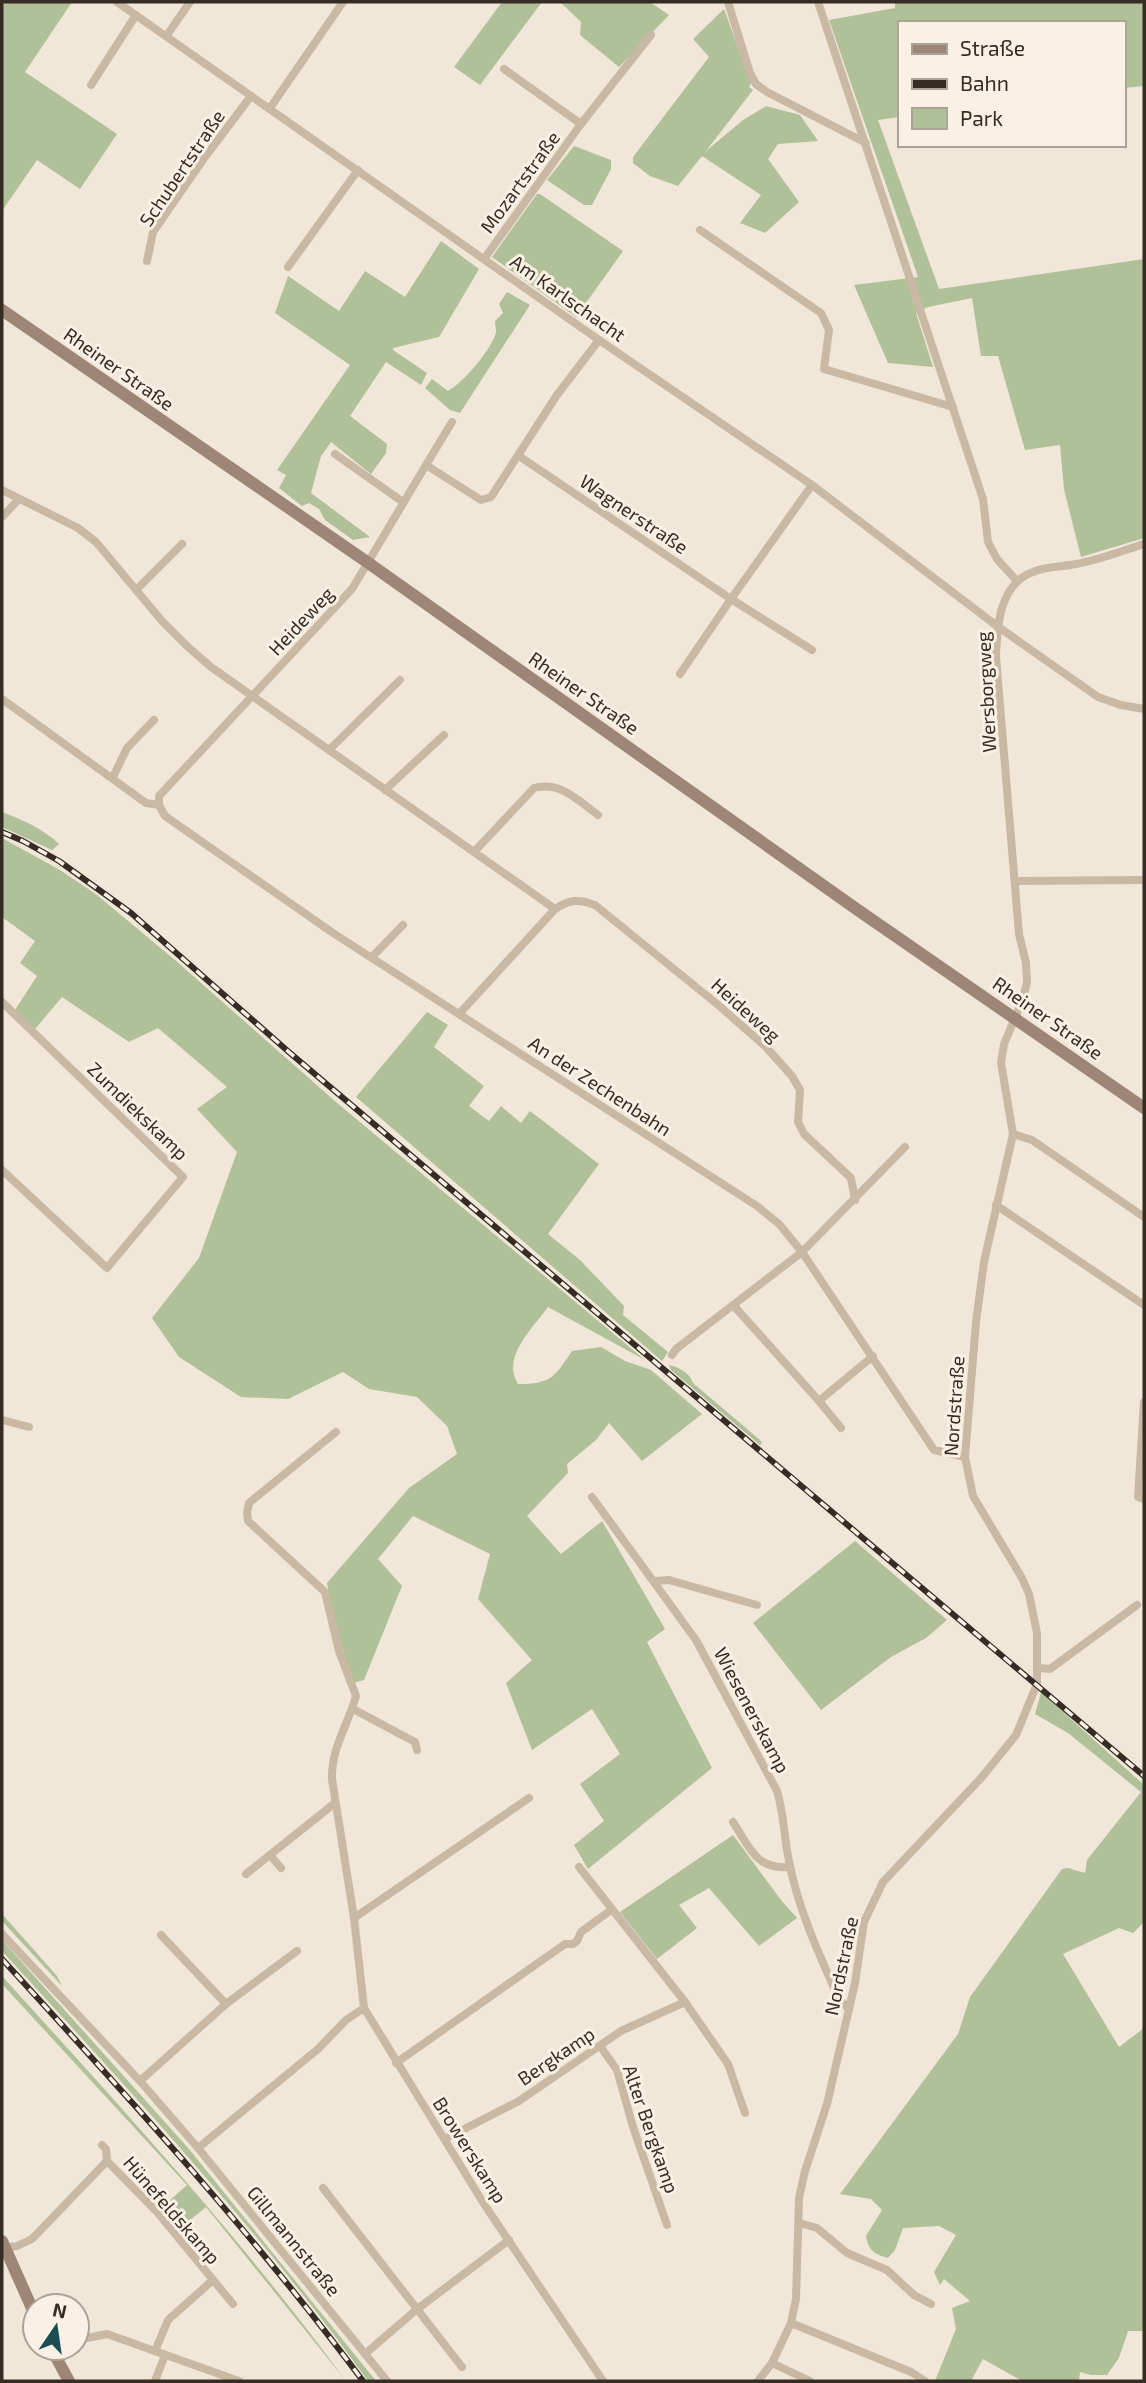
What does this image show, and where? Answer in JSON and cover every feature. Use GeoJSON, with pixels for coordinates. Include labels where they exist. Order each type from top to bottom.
{"type":"FeatureCollection","features":[{"type":"Feature","properties":{"kind":"main road","name":"Rheiner Straße"},"geometry":{"type":"LineString","coordinates":[[2,310],[367,562],[1144,1108]]}},
{"type":"Feature","properties":{"kind":"main road"},"geometry":{"type":"LineString","coordinates":[[3,2245],[24,2292]]}},
{"type":"Feature","properties":{"kind":"main road"},"geometry":{"type":"LineString","coordinates":[[60,2362],[69,2381]]}},
{"type":"Feature","properties":{"kind":"street","name":"Am Karlschacht"},"geometry":{"type":"LineString","coordinates":[[117,2],[811,485],[997,626],[1098,697],[1144,709]]}},
{"type":"Feature","properties":{"kind":"street"},"geometry":{"type":"LineString","coordinates":[[167,36],[190,2]]}},
{"type":"Feature","properties":{"kind":"street"},"geometry":{"type":"LineString","coordinates":[[270,108],[343,2]]}},
{"type":"Feature","properties":{"kind":"street"},"geometry":{"type":"LineString","coordinates":[[728,2],[750,73],[756,84],[866,143]]}},
{"type":"Feature","properties":{"kind":"street"},"geometry":{"type":"LineString","coordinates":[[818,2],[983,499],[988,542],[997,559],[1017,581],[1031,572],[1078,564],[1144,544]]}},
{"type":"Feature","properties":{"kind":"street"},"geometry":{"type":"LineString","coordinates":[[91,85],[136,15]]}},
{"type":"Feature","properties":{"kind":"street","name":"Mozartstraße"},"geometry":{"type":"LineString","coordinates":[[484,259],[581,124],[651,35]]}},
{"type":"Feature","properties":{"kind":"street","name":"Mozartstraße"},"geometry":{"type":"LineString","coordinates":[[504,69],[581,124]]}},
{"type":"Feature","properties":{"kind":"street","name":"Schubertstraße"},"geometry":{"type":"LineString","coordinates":[[148,261],[153,232],[251,96]]}},
{"type":"Feature","properties":{"kind":"street"},"geometry":{"type":"LineString","coordinates":[[288,267],[358,170]]}},
{"type":"Feature","properties":{"kind":"street"},"geometry":{"type":"LineString","coordinates":[[701,230],[821,313],[829,330],[824,369],[953,407]]}},
{"type":"Feature","properties":{"kind":"street"},"geometry":{"type":"LineString","coordinates":[[426,465],[481,500],[491,497],[557,395],[599,340]]}},
{"type":"Feature","properties":{"kind":"street"},"geometry":{"type":"LineString","coordinates":[[367,562],[452,422]]}},
{"type":"Feature","properties":{"kind":"street"},"geometry":{"type":"LineString","coordinates":[[335,454],[403,502]]}},
{"type":"Feature","properties":{"kind":"street","name":"Wagnerstraße"},"geometry":{"type":"LineString","coordinates":[[519,456],[731,599],[812,650]]}},
{"type":"Feature","properties":{"kind":"street"},"geometry":{"type":"LineString","coordinates":[[680,674],[811,485]]}},
{"type":"Feature","properties":{"kind":"street"},"geometry":{"type":"LineString","coordinates":[[2,490],[78,528],[96,542],[187,646],[253,697],[555,909],[460,1013]]}},
{"type":"Feature","properties":{"kind":"street"},"geometry":{"type":"LineString","coordinates":[[2,517],[19,499]]}},
{"type":"Feature","properties":{"kind":"street"},"geometry":{"type":"LineString","coordinates":[[136,590],[182,544]]}},
{"type":"Feature","properties":{"kind":"street","name":"Heideweg"},"geometry":{"type":"LineString","coordinates":[[159,805],[159,796],[352,589],[367,562]]}},
{"type":"Feature","properties":{"kind":"street","name":"Wersborgweg"},"geometry":{"type":"LineString","coordinates":[[1014,1018],[1027,982],[1026,963],[1019,934],[996,657],[997,626],[1003,606],[1017,581]]}},
{"type":"Feature","properties":{"kind":"street"},"geometry":{"type":"LineString","coordinates":[[329,750],[400,680]]}},
{"type":"Feature","properties":{"kind":"street","name":"An der Zechenbahn"},"geometry":{"type":"LineString","coordinates":[[2,699],[146,803],[159,805],[165,816],[372,957],[757,1206],[779,1224],[802,1252],[934,1450],[965,1457]]}},
{"type":"Feature","properties":{"kind":"street"},"geometry":{"type":"LineString","coordinates":[[113,777],[127,748],[154,720]]}},
{"type":"Feature","properties":{"kind":"street"},"geometry":{"type":"LineString","coordinates":[[385,790],[444,735]]}},
{"type":"Feature","properties":{"kind":"street"},"geometry":{"type":"LineString","coordinates":[[474,852],[534,788],[557,786],[598,815]]}},
{"type":"Feature","properties":{"kind":"street"},"geometry":{"type":"LineString","coordinates":[[1016,881],[1144,880]]}},
{"type":"Feature","properties":{"kind":"street","name":"Heideweg"},"geometry":{"type":"LineString","coordinates":[[555,909],[566,901],[580,900],[595,905],[765,1046],[792,1076],[800,1090],[798,1122],[804,1135],[851,1178],[855,1200]]}},
{"type":"Feature","properties":{"kind":"street"},"geometry":{"type":"LineString","coordinates":[[372,957],[403,926]]}},
{"type":"Feature","properties":{"kind":"street","name":"Zumdiekskamp"},"geometry":{"type":"LineString","coordinates":[[2,1002],[183,1177],[107,1268],[2,1170]]}},
{"type":"Feature","properties":{"kind":"street","name":"Nordstraße"},"geometry":{"type":"LineString","coordinates":[[758,2381],[772,2363],[791,2323],[796,2299],[799,2198],[827,2104],[858,1968],[864,1922],[883,1882],[982,1777],[1016,1735],[1037,1684],[1037,1633],[1029,1594],[973,1496],[965,1457],[976,1322],[984,1262],[1013,1134],[1001,1063],[1004,1044],[1014,1018]]}},
{"type":"Feature","properties":{"kind":"street"},"geometry":{"type":"LineString","coordinates":[[1013,1134],[1032,1140],[1144,1217]]}},
{"type":"Feature","properties":{"kind":"street"},"geometry":{"type":"LineString","coordinates":[[672,1355],[676,1349],[802,1252],[905,1147]]}},
{"type":"Feature","properties":{"kind":"street"},"geometry":{"type":"LineString","coordinates":[[996,1205],[1144,1305]]}},
{"type":"Feature","properties":{"kind":"street"},"geometry":{"type":"LineString","coordinates":[[734,1306],[841,1428]]}},
{"type":"Feature","properties":{"kind":"street"},"geometry":{"type":"LineString","coordinates":[[819,1401],[873,1356]]}},
{"type":"Feature","properties":{"kind":"street"},"geometry":{"type":"LineString","coordinates":[[1144,1402],[1138,1497],[1144,1499]]}},
{"type":"Feature","properties":{"kind":"street"},"geometry":{"type":"LineString","coordinates":[[2,1420],[29,1427]]}},
{"type":"Feature","properties":{"kind":"street","name":"Browerskamp"},"geometry":{"type":"LineString","coordinates":[[336,1432],[249,1503],[247,1513],[248,1521],[325,1592],[339,1651],[356,1696],[336,1746],[332,1765],[335,1803],[365,2008],[396,2063],[603,2381]]}},
{"type":"Feature","properties":{"kind":"street","name":"Wiesenerskamp"},"geometry":{"type":"LineString","coordinates":[[592,1497],[696,1640],[777,1791],[783,1812],[790,1867],[804,1917],[839,1999],[849,2009]]}},
{"type":"Feature","properties":{"kind":"street"},"geometry":{"type":"LineString","coordinates":[[654,1581],[669,1580],[757,1605]]}},
{"type":"Feature","properties":{"kind":"street"},"geometry":{"type":"LineString","coordinates":[[1039,1668],[1050,1669],[1137,1605]]}},
{"type":"Feature","properties":{"kind":"street"},"geometry":{"type":"LineString","coordinates":[[352,1709],[415,1742],[417,1750]]}},
{"type":"Feature","properties":{"kind":"street"},"geometry":{"type":"LineString","coordinates":[[354,1919],[529,1798]]}},
{"type":"Feature","properties":{"kind":"street"},"geometry":{"type":"LineString","coordinates":[[246,1874],[335,1803]]}},
{"type":"Feature","properties":{"kind":"street"},"geometry":{"type":"LineString","coordinates":[[733,1822],[754,1856],[766,1866],[790,1867]]}},
{"type":"Feature","properties":{"kind":"street"},"geometry":{"type":"LineString","coordinates":[[270,1854],[281,1868]]}},
{"type":"Feature","properties":{"kind":"street"},"geometry":{"type":"LineString","coordinates":[[579,1867],[685,2002],[728,2064],[746,2113]]}},
{"type":"Feature","properties":{"kind":"street"},"geometry":{"type":"LineString","coordinates":[[396,2063],[565,1944],[573,1944],[582,1932],[611,1910]]}},
{"type":"Feature","properties":{"kind":"street","name":"Gillmannstraße"},"geometry":{"type":"LineString","coordinates":[[2,1934],[140,2081],[198,2148],[387,2381]]}},
{"type":"Feature","properties":{"kind":"street"},"geometry":{"type":"LineString","coordinates":[[161,1935],[226,2004]]}},
{"type":"Feature","properties":{"kind":"street"},"geometry":{"type":"LineString","coordinates":[[140,2081],[226,2004],[297,1951]]}},
{"type":"Feature","properties":{"kind":"street","name":"Bergkamp"},"geometry":{"type":"LineString","coordinates":[[445,2139],[519,2101],[621,2031],[685,2002]]}},
{"type":"Feature","properties":{"kind":"street"},"geometry":{"type":"LineString","coordinates":[[198,2148],[318,2049],[346,2020],[365,2008]]}},
{"type":"Feature","properties":{"kind":"street","name":"Alter Bergkamp"},"geometry":{"type":"LineString","coordinates":[[600,2046],[617,2070],[633,2127],[667,2225]]}},
{"type":"Feature","properties":{"kind":"street","name":"Hünefeldskamp"},"geometry":{"type":"LineString","coordinates":[[102,2145],[106,2149],[107,2161],[157,2212],[233,2304]]}},
{"type":"Feature","properties":{"kind":"street","name":"Hünefeldskamp"},"geometry":{"type":"LineString","coordinates":[[3,2245],[17,2246],[32,2239],[107,2161]]}},
{"type":"Feature","properties":{"kind":"street"},"geometry":{"type":"LineString","coordinates":[[323,2188],[462,2367]]}},
{"type":"Feature","properties":{"kind":"street"},"geometry":{"type":"LineString","coordinates":[[799,2223],[817,2228],[847,2253],[887,2270],[914,2295],[931,2304]]}},
{"type":"Feature","properties":{"kind":"street"},"geometry":{"type":"LineString","coordinates":[[365,2354],[416,2310],[509,2240]]}},
{"type":"Feature","properties":{"kind":"street","name":"Hünefeldskamp"},"geometry":{"type":"LineString","coordinates":[[155,2351],[168,2320],[213,2280]]}},
{"type":"Feature","properties":{"kind":"street"},"geometry":{"type":"LineString","coordinates":[[791,2323],[911,2372],[925,2381]]}},
{"type":"Feature","properties":{"kind":"street"},"geometry":{"type":"LineString","coordinates":[[91,2337],[107,2334],[239,2381]]}},
{"type":"Feature","properties":{"kind":"street"},"geometry":{"type":"LineString","coordinates":[[155,2381],[165,2354]]}},
{"type":"Feature","properties":{"kind":"street"},"geometry":{"type":"LineString","coordinates":[[772,2363],[810,2381]]}},
{"type":"Feature","properties":{"kind":"green space"},"geometry":{"type":"Polygon","coordinates":[[[2,2],[72,2],[25,72],[117,134],[80,189],[37,160],[2,211],[2,2]]]}},
{"type":"Feature","properties":{"kind":"green space"},"geometry":{"type":"Polygon","coordinates":[[[502,2],[542,2],[480,85],[454,67],[502,2]]]}},
{"type":"Feature","properties":{"kind":"green space"},"geometry":{"type":"Polygon","coordinates":[[[560,2],[650,2],[669,15],[619,67],[580,35],[581,22],[560,2]]]}},
{"type":"Feature","properties":{"kind":"green space"},"geometry":{"type":"Polygon","coordinates":[[[895,2],[1144,2],[1144,86],[1125,88],[1125,21],[898,21],[898,117],[878,120],[939,289],[1144,259],[1144,538],[1081,557],[1064,489],[1060,445],[1025,450],[998,356],[981,356],[972,298],[928,307],[916,313],[933,367],[888,363],[854,285],[918,277],[829,20],[895,8],[895,2]]]}},
{"type":"Feature","properties":{"kind":"green space"},"geometry":{"type":"Polygon","coordinates":[[[724,9],[751,83],[749,87],[753,90],[706,151],[743,120],[766,106],[800,115],[818,141],[778,144],[768,159],[799,202],[765,233],[740,223],[761,195],[702,156],[678,186],[650,176],[633,163],[633,157],[709,57],[693,39],[724,9]]]}},
{"type":"Feature","properties":{"kind":"green space"},"geometry":{"type":"Polygon","coordinates":[[[574,146],[611,160],[611,169],[592,205],[584,205],[547,180],[574,146]]]}},
{"type":"Feature","properties":{"kind":"green space"},"geometry":{"type":"Polygon","coordinates":[[[537,194],[623,251],[576,317],[492,257],[537,194]]]}},
{"type":"Feature","properties":{"kind":"green space"},"geometry":{"type":"Polygon","coordinates":[[[441,241],[479,269],[439,337],[393,348],[427,373],[421,385],[386,362],[350,416],[387,444],[386,453],[371,474],[331,442],[321,456],[311,493],[370,537],[353,540],[325,520],[319,509],[309,503],[302,506],[279,488],[286,475],[277,470],[350,365],[275,313],[288,276],[339,311],[365,271],[405,297],[441,241]]]}},
{"type":"Feature","properties":{"kind":"green space"},"geometry":{"type":"Polygon","coordinates":[[[507,292],[530,305],[460,413],[450,410],[425,388],[432,379],[448,391],[476,365],[494,339],[495,321],[503,313],[499,304],[507,292]]]}},
{"type":"Feature","properties":{"kind":"green space"},"geometry":{"type":"Polygon","coordinates":[[[2,812],[32,825],[59,844],[52,850],[2,827],[2,812]]]}},
{"type":"Feature","properties":{"kind":"green space"},"geometry":{"type":"Polygon","coordinates":[[[2,838],[60,870],[97,895],[336,1102],[645,1360],[548,1307],[527,1333],[516,1353],[513,1364],[518,1384],[538,1382],[551,1377],[572,1351],[601,1347],[625,1361],[651,1370],[702,1414],[642,1461],[609,1423],[596,1440],[567,1464],[568,1473],[527,1516],[561,1554],[602,1521],[665,1629],[647,1642],[712,1768],[588,1869],[574,1845],[604,1821],[580,1784],[620,1754],[592,1709],[532,1750],[506,1683],[532,1660],[478,1599],[490,1554],[413,1516],[378,1559],[402,1586],[364,1680],[353,1683],[332,1613],[327,1583],[409,1488],[457,1454],[447,1426],[417,1397],[369,1389],[343,1372],[288,1399],[241,1397],[179,1357],[152,1318],[199,1258],[237,1152],[197,1109],[227,1087],[158,1028],[129,1042],[62,997],[35,1029],[15,1010],[37,976],[20,963],[35,941],[2,917],[2,838]]]}},
{"type":"Feature","properties":{"kind":"green space"},"geometry":{"type":"Polygon","coordinates":[[[427,1012],[448,1025],[434,1047],[484,1086],[469,1106],[489,1121],[501,1106],[521,1123],[530,1111],[599,1164],[548,1234],[580,1260],[624,1306],[623,1315],[668,1352],[662,1361],[356,1097],[427,1012]]]}},
{"type":"Feature","properties":{"kind":"green space"},"geometry":{"type":"Polygon","coordinates":[[[669,1365],[687,1373],[693,1383],[762,1443],[760,1445],[671,1370],[669,1365]]]}},
{"type":"Feature","properties":{"kind":"green space"},"geometry":{"type":"Polygon","coordinates":[[[855,1541],[947,1620],[926,1638],[891,1657],[821,1710],[753,1623],[855,1541]]]}},
{"type":"Feature","properties":{"kind":"green space"},"geometry":{"type":"Polygon","coordinates":[[[1041,1692],[1144,1785],[1144,1922],[1133,1933],[1119,1928],[1063,1954],[1119,2047],[1144,2028],[1144,2331],[1128,2331],[1119,2358],[1107,2375],[1080,2372],[1079,2381],[1022,2381],[983,2359],[971,2381],[935,2381],[956,2329],[952,2308],[970,2301],[944,2279],[940,2285],[934,2272],[956,2235],[939,2226],[903,2228],[895,2250],[888,2258],[870,2248],[866,2236],[882,2210],[871,2199],[840,2194],[958,2034],[970,1997],[1062,1869],[1085,1873],[1087,1860],[1141,1792],[1068,1733],[1035,1714],[1041,1692]]]}},
{"type":"Feature","properties":{"kind":"green space"},"geometry":{"type":"Polygon","coordinates":[[[733,1835],[797,1918],[759,1946],[709,1888],[679,1905],[697,1928],[657,1959],[620,1912],[733,1835]]]}},
{"type":"Feature","properties":{"kind":"green space"},"geometry":{"type":"Polygon","coordinates":[[[2,1914],[57,1976],[62,1986],[2,1921],[2,1914]]]}},
{"type":"Feature","properties":{"kind":"green space"},"geometry":{"type":"Polygon","coordinates":[[[2,1940],[189,2149],[376,2381],[368,2381],[326,2324],[237,2214],[2,1951],[2,1940]]]}},
{"type":"Feature","properties":{"kind":"green space"},"geometry":{"type":"Polygon","coordinates":[[[2,1976],[223,2225],[346,2381],[206,2207],[183,2226],[179,2221],[173,2226],[159,2210],[187,2185],[2,1984],[2,1976]]]}},
{"type":"Feature","properties":{"kind":"railway"},"geometry":{"type":"LineString","coordinates":[[2,832],[59,861],[131,913],[290,1053],[1144,1776]]}},
{"type":"Feature","properties":{"kind":"railway"},"geometry":{"type":"LineString","coordinates":[[2,1959],[233,2218],[363,2381]]}}]}
